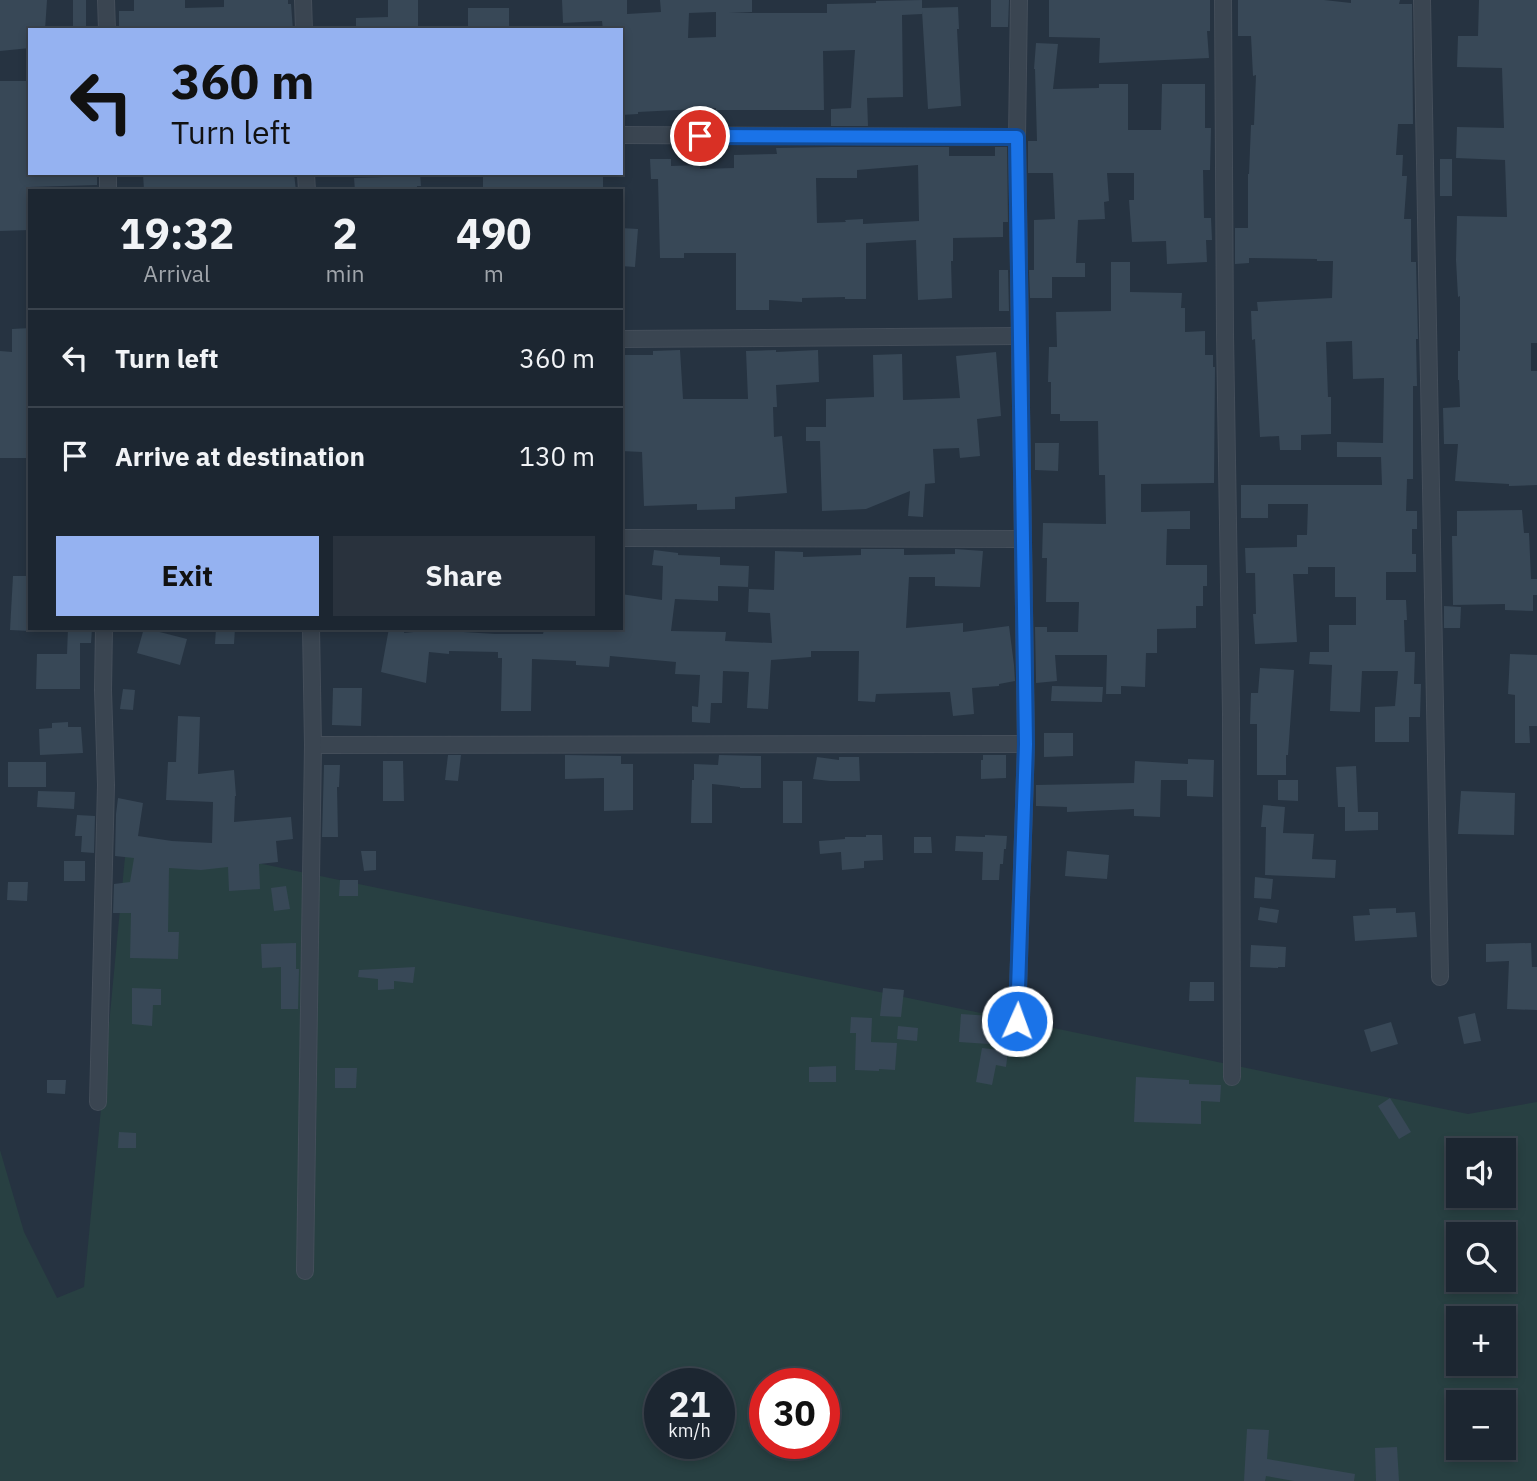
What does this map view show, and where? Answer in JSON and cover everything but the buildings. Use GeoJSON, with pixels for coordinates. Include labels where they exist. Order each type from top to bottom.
{"type":"FeatureCollection","features":[{"type":"Feature","properties":{"kind":"street"},"geometry":{"type":"LineString","coordinates":[[106,0],[107,28]]}},
{"type":"Feature","properties":{"kind":"street"},"geometry":{"type":"LineString","coordinates":[[303,0],[304,28]]}},
{"type":"Feature","properties":{"kind":"street"},"geometry":{"type":"LineString","coordinates":[[1017,1021],[1026,744],[1017,137],[1019,0]]}},
{"type":"Feature","properties":{"kind":"street"},"geometry":{"type":"LineString","coordinates":[[1223,0],[1224,334],[1231,700],[1232,1077]]}},
{"type":"Feature","properties":{"kind":"street"},"geometry":{"type":"LineString","coordinates":[[1422,0],[1440,978]]}},
{"type":"Feature","properties":{"kind":"street"},"geometry":{"type":"LineString","coordinates":[[623,135],[1017,137]]}},
{"type":"Feature","properties":{"kind":"street"},"geometry":{"type":"LineString","coordinates":[[623,339],[1020,335]]}},
{"type":"Feature","properties":{"kind":"street"},"geometry":{"type":"LineString","coordinates":[[623,538],[1023,539]]}},
{"type":"Feature","properties":{"kind":"street"},"geometry":{"type":"LineString","coordinates":[[98,1101],[106,785],[104,630]]}},
{"type":"Feature","properties":{"kind":"street"},"geometry":{"type":"LineString","coordinates":[[305,1271],[313,745],[311,630]]}},
{"type":"Feature","properties":{"kind":"street"},"geometry":{"type":"LineString","coordinates":[[313,745],[1026,744]]}},
{"type":"Feature","properties":{"kind":"green space"},"geometry":{"type":"Polygon","coordinates":[[[127,836],[1468,1114],[1537,1102],[1537,1481],[0,1481],[0,1150],[24,1232],[57,1298],[84,1287],[127,836]]]}},
{"type":"Feature","properties":{"kind":"route"},"geometry":{"type":"LineString","coordinates":[[700,136],[1017,137],[1026,744],[1017,1021]]}}]}
